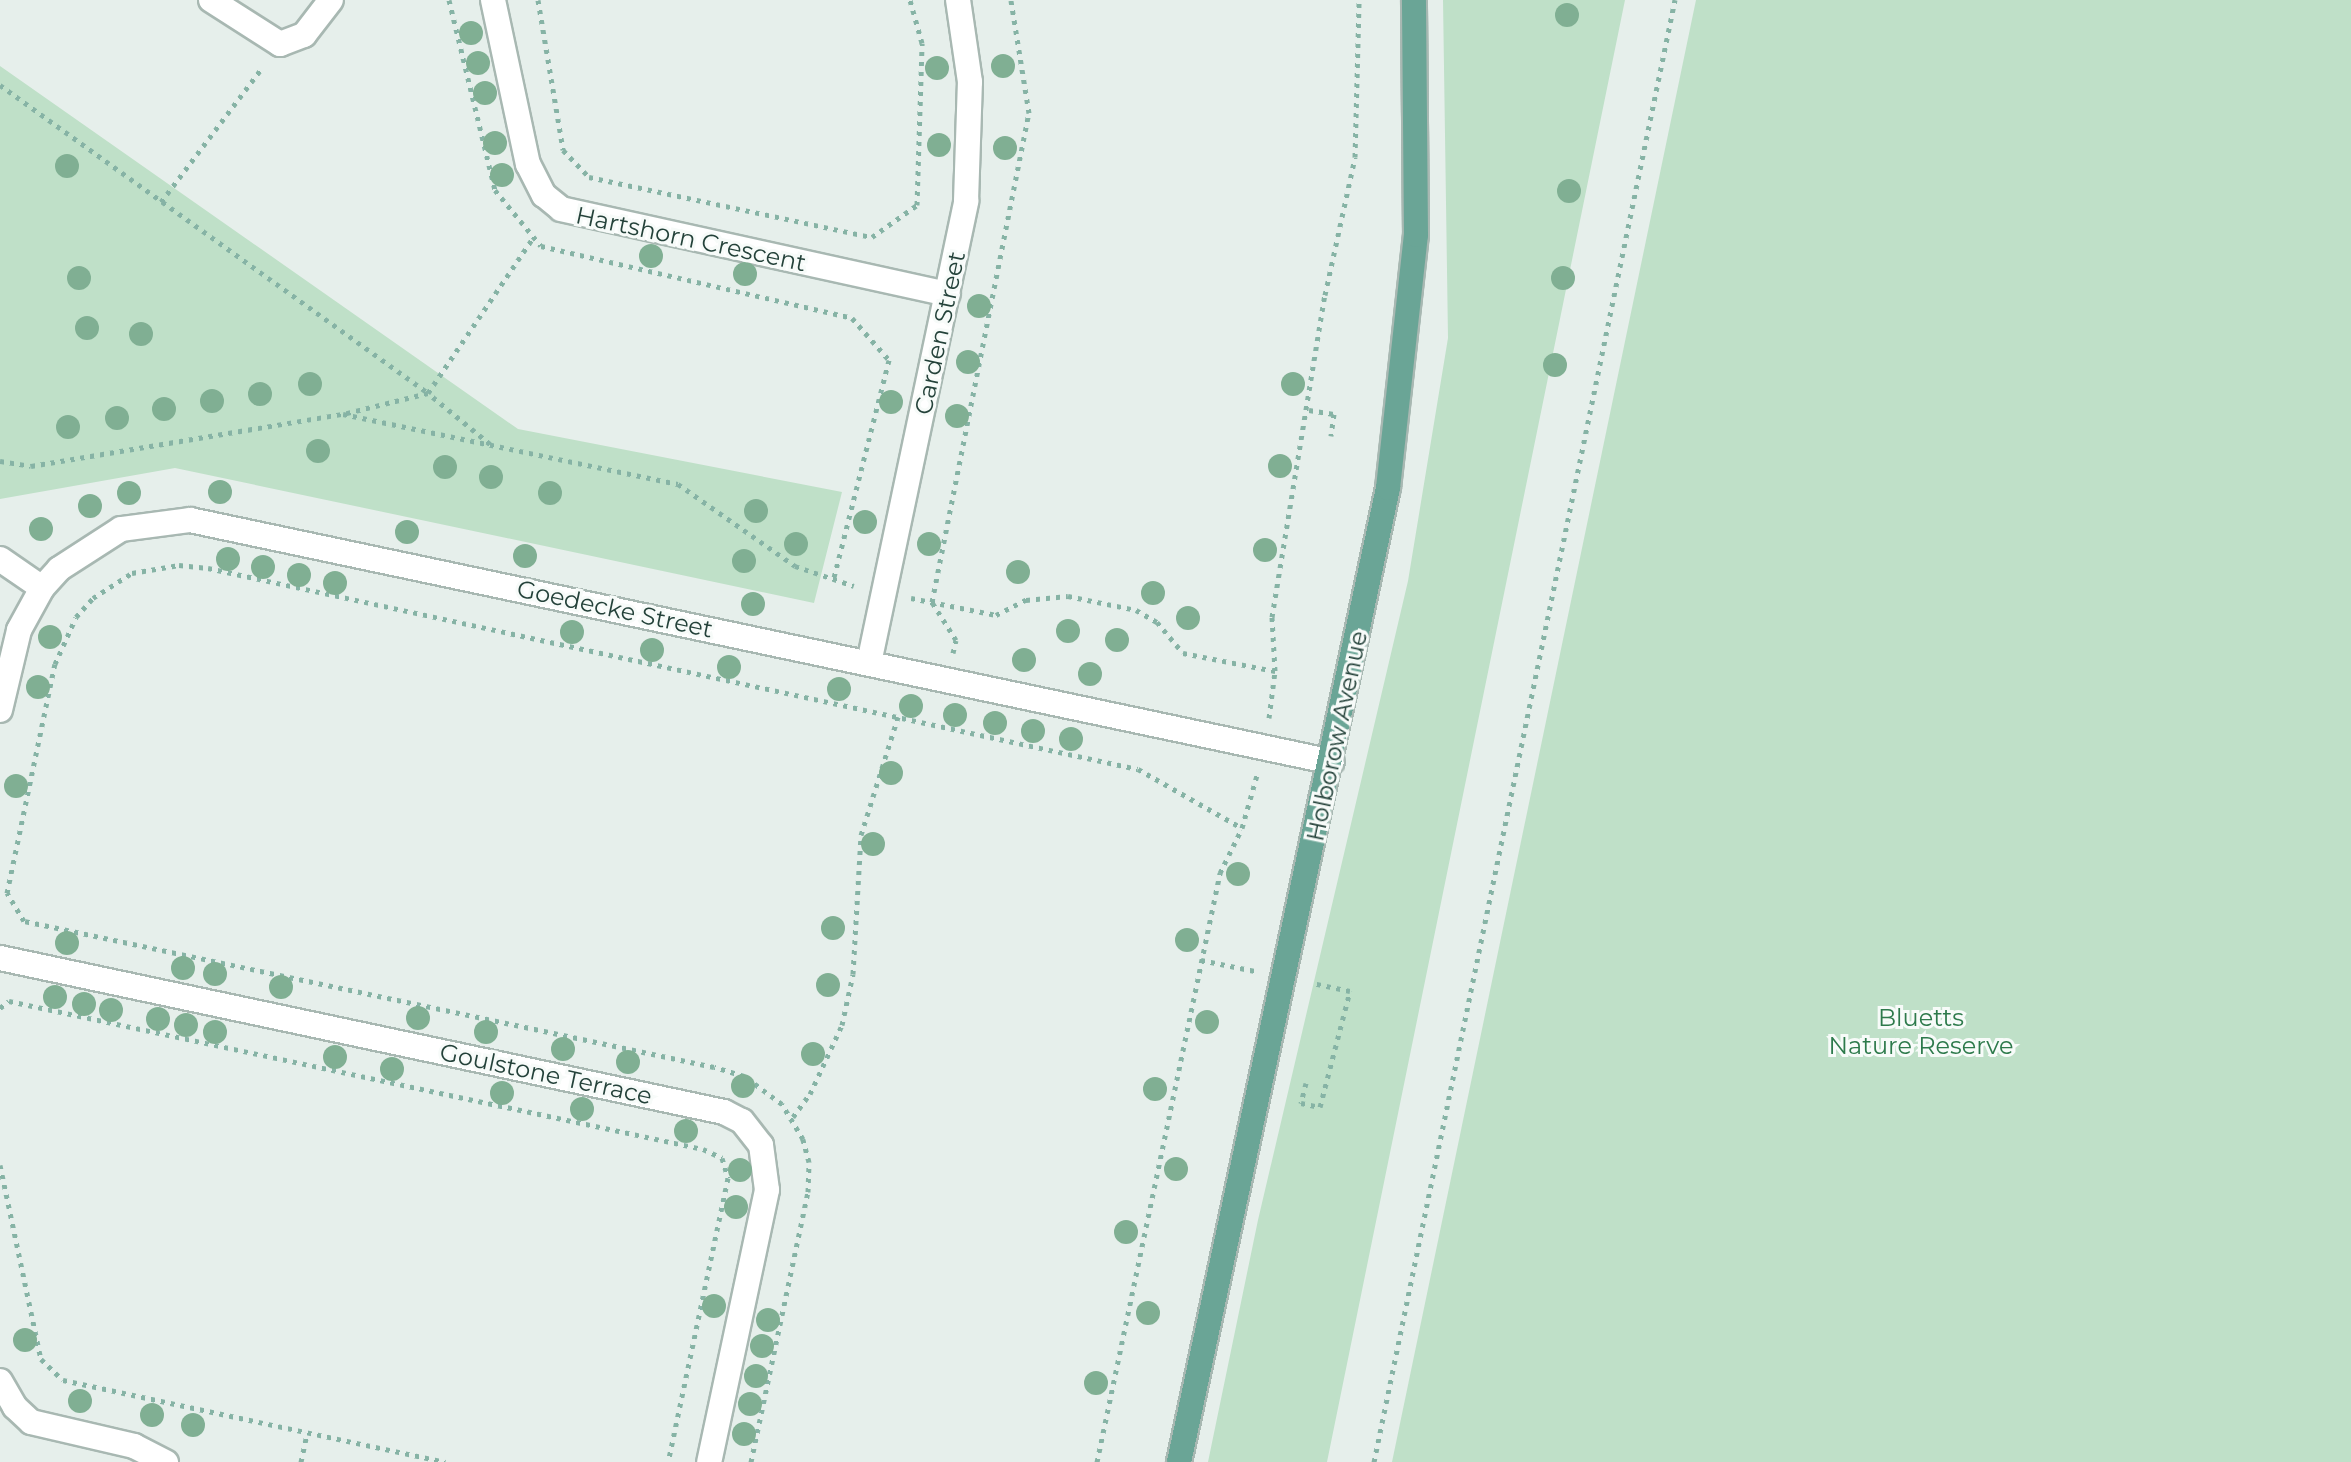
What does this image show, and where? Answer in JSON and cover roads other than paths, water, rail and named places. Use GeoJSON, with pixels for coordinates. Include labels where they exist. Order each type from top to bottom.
{"type":"FeatureCollection","features":[{"type":"Feature","properties":{"kind":"main road","name":"Holborow Avenue"},"geometry":{"type":"LineString","coordinates":[[1179,1462],[1332,762],[1388,488],[1410,320],[1419,149],[1414,0]]}},
{"type":"Feature","properties":{"kind":"street"},"geometry":{"type":"LineString","coordinates":[[211,0],[280,44],[304,35],[331,0]]}},
{"type":"Feature","properties":{"kind":"street","name":"Hartshorn Crescent"},"geometry":{"type":"LineString","coordinates":[[493,0],[528,164],[538,186],[561,209],[948,294]]}},
{"type":"Feature","properties":{"kind":"street","name":"Carden Street"},"geometry":{"type":"LineString","coordinates":[[869,663],[966,201],[971,135],[970,82],[958,0]]}},
{"type":"Feature","properties":{"kind":"street","name":"Goedecke Street"},"geometry":{"type":"LineString","coordinates":[[0,710],[19,630],[42,588],[79,553],[121,529],[190,520],[1332,762]]}},
{"type":"Feature","properties":{"kind":"street"},"geometry":{"type":"LineString","coordinates":[[0,559],[42,588]]}},
{"type":"Feature","properties":{"kind":"street","name":"Goulstone Terrace"},"geometry":{"type":"LineString","coordinates":[[0,958],[724,1112],[742,1121],[761,1145],[767,1190],[709,1462]]}},
{"type":"Feature","properties":{"kind":"street"},"geometry":{"type":"LineString","coordinates":[[0,1381],[8,1398],[31,1422],[134,1446],[166,1462]]}},
{"type":"Feature","properties":{"kind":"park label","name":"Bluetts Nature Reserve"},"geometry":{"type":"Point","coordinates":[1921,1032]}}]}
